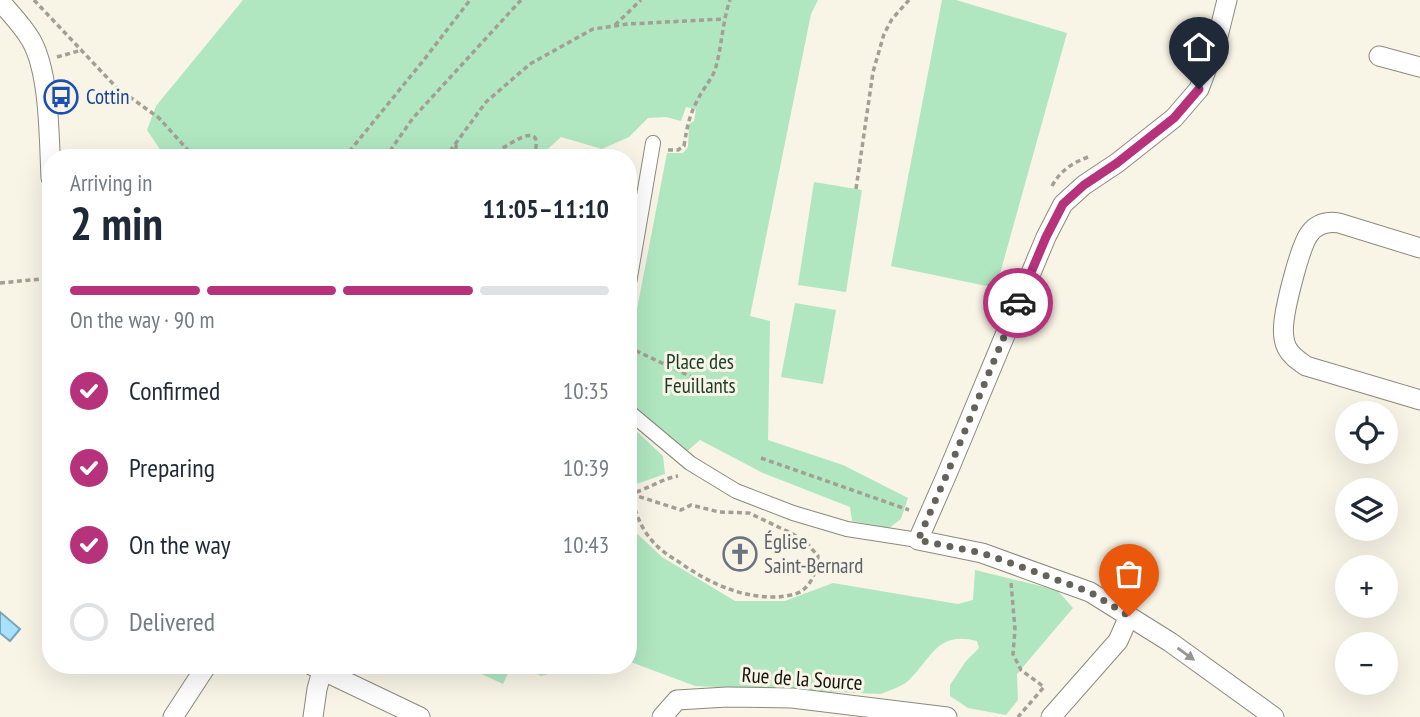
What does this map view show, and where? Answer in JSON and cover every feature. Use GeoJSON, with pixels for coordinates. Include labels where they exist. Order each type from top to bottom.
{"type":"FeatureCollection","features":[{"type":"Feature","properties":{"kind":"street"},"geometry":{"type":"LineString","coordinates":[[918,540],[1046,237],[1063,204],[1084,185],[1174,118],[1199,89],[1216,44],[1227,0]]}},
{"type":"Feature","properties":{"kind":"street"},"geometry":{"type":"LineString","coordinates":[[0,1],[30,38],[40,62],[44,80],[49,149]]}},
{"type":"Feature","properties":{"kind":"street"},"geometry":{"type":"LineString","coordinates":[[1379,56],[1420,67]]}},
{"type":"Feature","properties":{"kind":"street"},"geometry":{"type":"LineString","coordinates":[[637,237],[653,145]]}},
{"type":"Feature","properties":{"kind":"street"},"geometry":{"type":"LineString","coordinates":[[1420,247],[1339,223],[1327,222],[1312,230],[1300,254],[1283,334],[1286,347],[1306,366],[1420,400]]}},
{"type":"Feature","properties":{"kind":"street"},"geometry":{"type":"LineString","coordinates":[[637,419],[690,463],[736,491],[793,513],[847,530],[982,553],[1090,592],[1170,642],[1274,717]]}},
{"type":"Feature","properties":{"kind":"street"},"geometry":{"type":"LineString","coordinates":[[1051,717],[1118,641],[1129,616]]}},
{"type":"Feature","properties":{"kind":"street"},"geometry":{"type":"LineString","coordinates":[[173,717],[201,674]]}},
{"type":"Feature","properties":{"kind":"street"},"geometry":{"type":"LineString","coordinates":[[313,717],[317,674]]}},
{"type":"Feature","properties":{"kind":"street"},"geometry":{"type":"LineString","coordinates":[[330,674],[421,717]]}},
{"type":"Feature","properties":{"kind":"street","name":"Rue de la Source"},"geometry":{"type":"LineString","coordinates":[[662,717],[677,700],[727,696],[792,698],[947,717]]}},
{"type":"Feature","properties":{"kind":"path"},"geometry":{"type":"LineString","coordinates":[[34,0],[116,87],[159,118],[187,149]]}},
{"type":"Feature","properties":{"kind":"path"},"geometry":{"type":"LineString","coordinates":[[351,149],[470,0]]}},
{"type":"Feature","properties":{"kind":"path"},"geometry":{"type":"LineString","coordinates":[[391,149],[412,118],[521,0]]}},
{"type":"Feature","properties":{"kind":"path"},"geometry":{"type":"LineString","coordinates":[[614,26],[642,0]]}},
{"type":"Feature","properties":{"kind":"path"},"geometry":{"type":"LineString","coordinates":[[653,145],[678,150],[684,146],[688,119],[698,97],[714,74],[730,0]]}},
{"type":"Feature","properties":{"kind":"path"},"geometry":{"type":"LineString","coordinates":[[856,189],[873,72],[880,47],[891,19],[909,0]]}},
{"type":"Feature","properties":{"kind":"path"},"geometry":{"type":"LineString","coordinates":[[451,149],[486,102],[530,64],[593,29],[724,19]]}},
{"type":"Feature","properties":{"kind":"path"},"geometry":{"type":"LineString","coordinates":[[502,149],[523,135],[531,136],[535,140],[536,149]]}},
{"type":"Feature","properties":{"kind":"path"},"geometry":{"type":"LineString","coordinates":[[456,142],[456,149]]}},
{"type":"Feature","properties":{"kind":"path"},"geometry":{"type":"LineString","coordinates":[[0,283],[42,279]]}},
{"type":"Feature","properties":{"kind":"path"},"geometry":{"type":"LineString","coordinates":[[637,351],[730,395]]}},
{"type":"Feature","properties":{"kind":"path"},"geometry":{"type":"LineString","coordinates":[[761,458],[911,510]]}},
{"type":"Feature","properties":{"kind":"path"},"geometry":{"type":"LineString","coordinates":[[637,492],[666,478],[680,476],[690,463]]}},
{"type":"Feature","properties":{"kind":"path"},"geometry":{"type":"LineString","coordinates":[[637,496],[681,510],[691,505],[719,512],[750,513],[806,542],[818,556],[815,575],[803,590],[786,596],[762,597],[739,593],[695,574],[658,547],[643,530],[637,518]]}},
{"type":"Feature","properties":{"kind":"path"},"geometry":{"type":"LineString","coordinates":[[1009,563],[1015,629],[1013,654],[1021,670],[1044,687],[1018,717]]}},
{"type":"Feature","properties":{"kind":"green space","name":"Place des Feuillants"},"geometry":{"type":"Polygon","coordinates":[[[243,0],[818,0],[811,14],[750,316],[770,321],[768,440],[843,465],[908,498],[901,519],[889,528],[852,521],[850,507],[763,473],[700,440],[685,453],[637,410],[637,309],[667,153],[683,153],[688,147],[689,124],[694,121],[696,109],[686,107],[681,121],[666,117],[648,118],[629,137],[602,149],[561,137],[548,149],[160,149],[147,130],[156,106],[243,0]]]}},
{"type":"Feature","properties":{"kind":"green space"},"geometry":{"type":"Polygon","coordinates":[[[942,0],[956,0],[1067,33],[996,288],[891,266],[942,0]]]}},
{"type":"Feature","properties":{"kind":"green space"},"geometry":{"type":"Polygon","coordinates":[[[814,182],[862,190],[846,292],[798,285],[814,182]]]}},
{"type":"Feature","properties":{"kind":"green space"},"geometry":{"type":"Polygon","coordinates":[[[795,303],[836,310],[823,384],[781,377],[795,303]]]}},
{"type":"Feature","properties":{"kind":"green space"},"geometry":{"type":"Polygon","coordinates":[[[637,431],[663,456],[665,474],[637,484],[637,431]]]}},
{"type":"Feature","properties":{"kind":"green space"},"geometry":{"type":"Polygon","coordinates":[[[637,534],[662,557],[735,601],[785,601],[833,583],[958,604],[973,600],[975,570],[1057,590],[1073,608],[1017,674],[1018,700],[1006,715],[968,708],[950,696],[950,685],[966,661],[979,648],[977,641],[964,639],[953,639],[937,648],[901,686],[881,694],[695,686],[637,664],[637,534]]]}},
{"type":"Feature","properties":{"kind":"green space"},"geometry":{"type":"Polygon","coordinates":[[[481,674],[508,674],[503,684],[481,674]]]}},
{"type":"Feature","properties":{"kind":"water"},"geometry":{"type":"Polygon","coordinates":[[[0,612],[20,629],[10,641],[0,633],[0,612]]]}},
{"type":"Feature","properties":{"kind":"way so far"},"geometry":{"type":"LineString","coordinates":[[1018,303],[918,540],[982,553],[1033,571],[1090,592],[1129,616]]}},
{"type":"Feature","properties":{"kind":"place","name":"Cottin"},"geometry":{"type":"Point","coordinates":[61,97]}},
{"type":"Feature","properties":{"kind":"place","name":"Église Saint-Bernard"},"geometry":{"type":"Point","coordinates":[740,554]}},
{"type":"Feature","properties":{"kind":"route"},"geometry":{"type":"LineString","coordinates":[[1018,303],[1063,204],[1084,185],[1174,118],[1199,89]]}}]}
